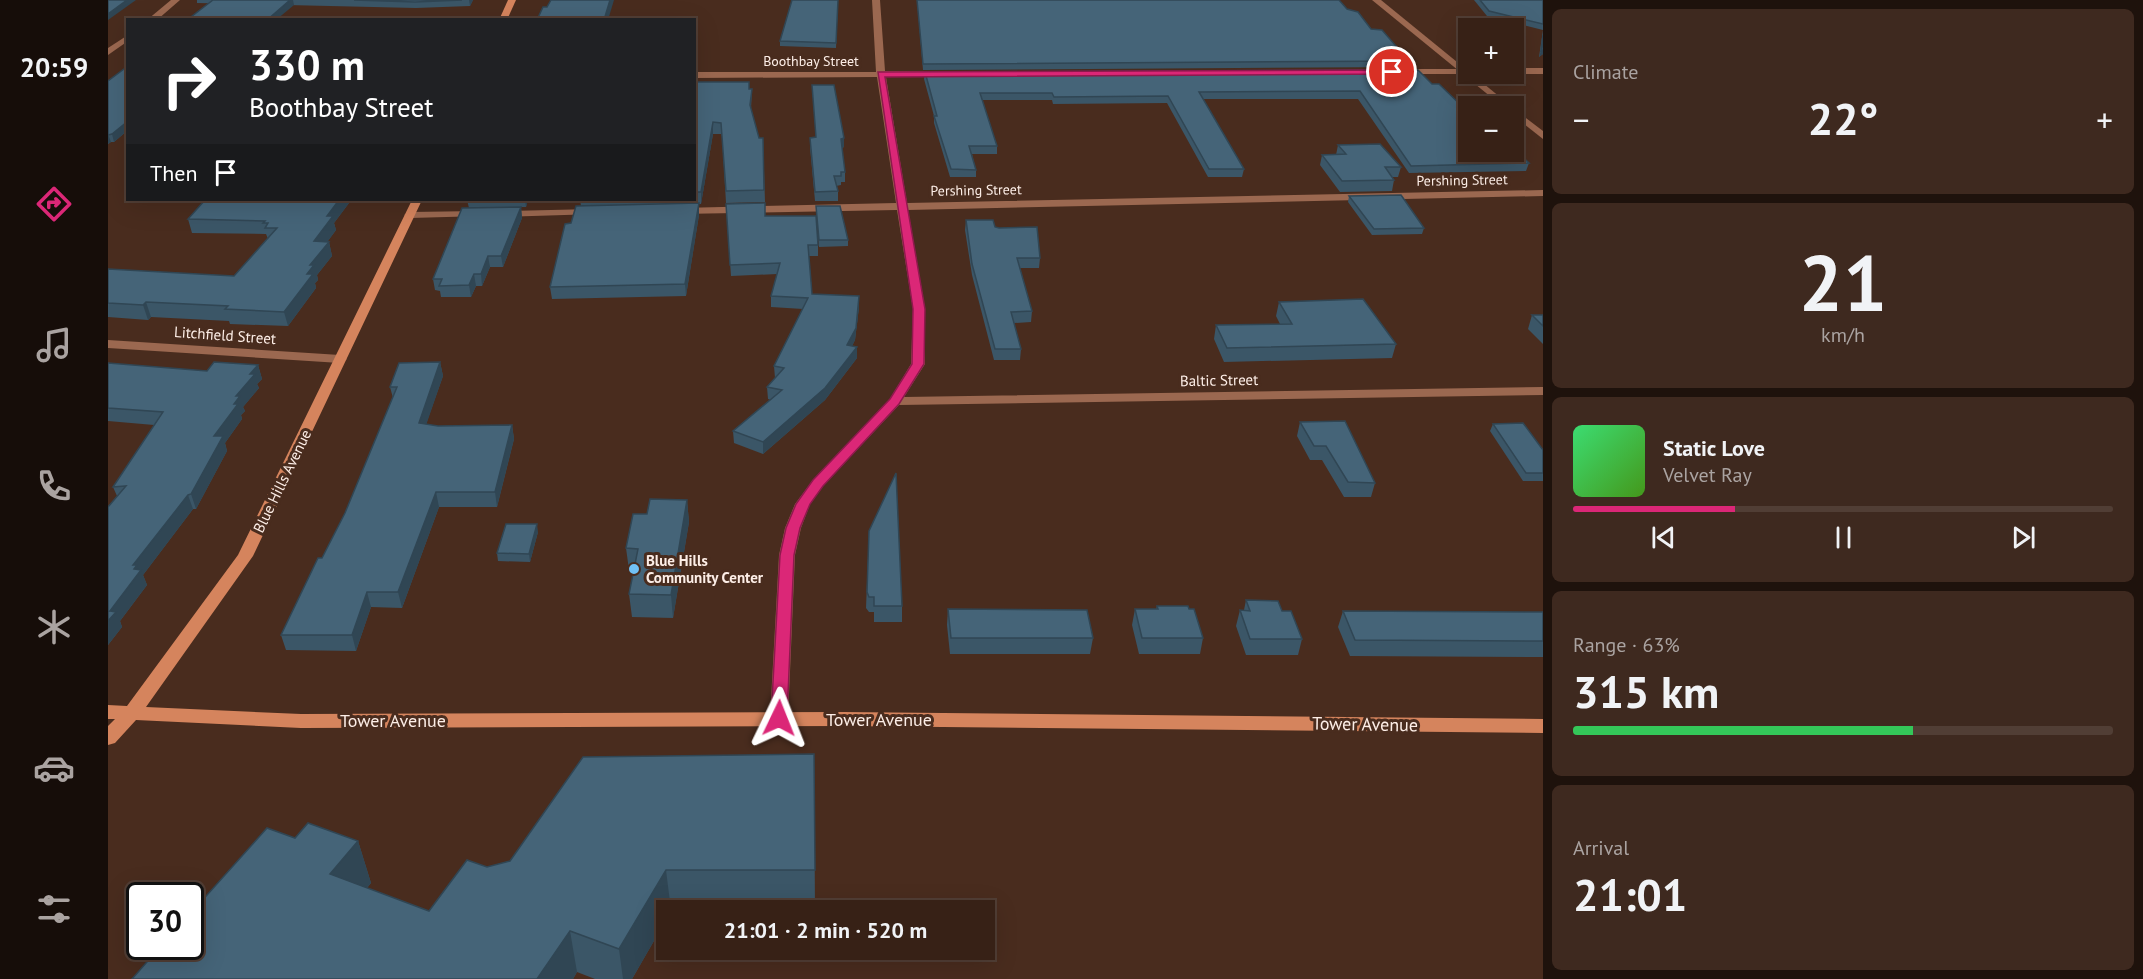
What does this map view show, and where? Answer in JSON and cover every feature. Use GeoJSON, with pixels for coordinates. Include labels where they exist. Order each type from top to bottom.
{"type":"FeatureCollection","features":[{"type":"Feature","properties":{"kind":"main road"},"geometry":{"type":"LineString","coordinates":[[504,18],[512,0]]}},
{"type":"Feature","properties":{"kind":"main road","name":"Blue Hills Avenue"},"geometry":{"type":"LineString","coordinates":[[108,738],[131,714],[245,556],[417,201]]}},
{"type":"Feature","properties":{"kind":"main road","name":"Tower Avenue"},"geometry":{"type":"LineString","coordinates":[[108,712],[301,721],[779,718],[1543,726]]}},
{"type":"Feature","properties":{"kind":"street"},"geometry":{"type":"LineString","coordinates":[[154,18],[176,0]]}},
{"type":"Feature","properties":{"kind":"street"},"geometry":{"type":"LineString","coordinates":[[779,718],[787,555],[793,528],[803,504],[818,483],[895,401],[918,364],[919,309],[881,74],[876,0]]}},
{"type":"Feature","properties":{"kind":"street"},"geometry":{"type":"LineString","coordinates":[[1376,0],[1458,65]]}},
{"type":"Feature","properties":{"kind":"street"},"geometry":{"type":"LineString","coordinates":[[108,52],[126,38]]}},
{"type":"Feature","properties":{"kind":"street"},"geometry":{"type":"LineString","coordinates":[[1524,71],[1543,71]]}},
{"type":"Feature","properties":{"kind":"street"},"geometry":{"type":"LineString","coordinates":[[1392,72],[1458,72]]}},
{"type":"Feature","properties":{"kind":"street","name":"Boothbay Street"},"geometry":{"type":"LineString","coordinates":[[696,75],[955,74]]}},
{"type":"Feature","properties":{"kind":"street"},"geometry":{"type":"LineString","coordinates":[[1481,84],[1495,96]]}},
{"type":"Feature","properties":{"kind":"street"},"geometry":{"type":"LineString","coordinates":[[1524,120],[1543,136]]}},
{"type":"Feature","properties":{"kind":"street","name":"Pershing Street"},"geometry":{"type":"LineString","coordinates":[[665,211],[1543,193]]}},
{"type":"Feature","properties":{"kind":"street"},"geometry":{"type":"LineString","coordinates":[[410,215],[606,212]]}},
{"type":"Feature","properties":{"kind":"street","name":"Litchfield Street"},"geometry":{"type":"LineString","coordinates":[[108,344],[340,359]]}},
{"type":"Feature","properties":{"kind":"street","name":"Baltic Street"},"geometry":{"type":"LineString","coordinates":[[895,401],[1543,391]]}},
{"type":"Feature","properties":{"kind":"building"},"geometry":{"type":"Polygon","coordinates":[[[108,0],[127,0],[108,14],[108,0]]]}},
{"type":"Feature","properties":{"kind":"building"},"geometry":{"type":"Polygon","coordinates":[[[213,0],[290,0],[269,18],[190,18],[213,0]]]}},
{"type":"Feature","properties":{"kind":"building"},"geometry":{"type":"Polygon","coordinates":[[[354,0],[462,0],[415,2],[354,0]]]}},
{"type":"Feature","properties":{"kind":"building"},"geometry":{"type":"Polygon","coordinates":[[[551,0],[610,0],[605,18],[538,18],[543,7],[547,7],[551,0]]]}},
{"type":"Feature","properties":{"kind":"building"},"geometry":{"type":"Polygon","coordinates":[[[792,0],[838,0],[836,43],[780,41],[792,0]]]}},
{"type":"Feature","properties":{"kind":"building"},"geometry":{"type":"Polygon","coordinates":[[[917,0],[1339,0],[1347,9],[1358,12],[1371,29],[1382,30],[1409,61],[923,64],[917,0]]]}},
{"type":"Feature","properties":{"kind":"building"},"geometry":{"type":"Polygon","coordinates":[[[1480,0],[1543,0],[1543,24],[1524,18],[1489,11],[1480,0]]]}},
{"type":"Feature","properties":{"kind":"building"},"geometry":{"type":"Polygon","coordinates":[[[126,68],[126,123],[108,135],[108,81],[126,68]]]}},
{"type":"Feature","properties":{"kind":"building"},"geometry":{"type":"Polygon","coordinates":[[[1418,70],[1432,84],[1439,84],[1458,102],[1458,162],[1524,162],[1524,158],[1529,163],[1411,166],[1360,91],[1199,92],[1244,169],[1209,169],[1168,96],[1054,97],[1052,93],[980,93],[997,146],[969,146],[976,170],[951,169],[934,116],[937,116],[925,72],[1418,70]]]}},
{"type":"Feature","properties":{"kind":"building"},"geometry":{"type":"Polygon","coordinates":[[[696,82],[749,82],[749,89],[752,89],[750,105],[759,138],[763,138],[764,190],[726,191],[721,123],[713,122],[701,192],[696,192],[696,82]]]}},
{"type":"Feature","properties":{"kind":"building"},"geometry":{"type":"Polygon","coordinates":[[[812,85],[834,85],[844,138],[841,139],[845,172],[841,172],[841,176],[834,176],[838,191],[815,192],[810,138],[816,137],[812,85]]]}},
{"type":"Feature","properties":{"kind":"building"},"geometry":{"type":"Polygon","coordinates":[[[1380,144],[1401,167],[1385,167],[1394,180],[1342,181],[1322,155],[1346,154],[1338,145],[1380,144]]]}},
{"type":"Feature","properties":{"kind":"building"},"geometry":{"type":"Polygon","coordinates":[[[1401,195],[1424,228],[1374,229],[1349,196],[1401,195]]]}},
{"type":"Feature","properties":{"kind":"building"},"geometry":{"type":"Polygon","coordinates":[[[204,201],[338,201],[327,216],[333,216],[314,241],[329,242],[310,265],[314,265],[307,274],[313,274],[284,312],[225,309],[228,306],[146,302],[143,305],[108,303],[108,269],[234,276],[277,228],[265,228],[268,223],[263,223],[265,221],[188,219],[204,201]]]}},
{"type":"Feature","properties":{"kind":"building"},"geometry":{"type":"Polygon","coordinates":[[[699,203],[685,284],[550,287],[565,224],[571,223],[576,206],[699,203]]]}},
{"type":"Feature","properties":{"kind":"building"},"geometry":{"type":"Polygon","coordinates":[[[765,203],[765,216],[816,216],[818,245],[808,245],[812,294],[859,296],[856,328],[847,345],[857,347],[825,388],[763,442],[733,431],[782,390],[767,387],[784,368],[774,366],[808,298],[771,296],[780,263],[730,265],[726,204],[765,203]]]}},
{"type":"Feature","properties":{"kind":"building"},"geometry":{"type":"Polygon","coordinates":[[[816,206],[840,206],[848,240],[819,240],[816,206]]]}},
{"type":"Feature","properties":{"kind":"building"},"geometry":{"type":"Polygon","coordinates":[[[521,207],[501,256],[488,256],[481,274],[474,274],[469,285],[439,286],[442,279],[433,279],[462,208],[521,207]]]}},
{"type":"Feature","properties":{"kind":"building"},"geometry":{"type":"Polygon","coordinates":[[[966,220],[993,220],[995,227],[999,228],[1037,227],[1040,258],[1017,258],[1032,311],[1011,312],[1021,349],[995,349],[972,264],[966,220]]]}},
{"type":"Feature","properties":{"kind":"building"},"geometry":{"type":"Polygon","coordinates":[[[1363,299],[1396,344],[1227,348],[1216,325],[1292,324],[1279,302],[1363,299]]]}},
{"type":"Feature","properties":{"kind":"building"},"geometry":{"type":"Polygon","coordinates":[[[1532,315],[1543,315],[1543,326],[1532,315]]]}},
{"type":"Feature","properties":{"kind":"building"},"geometry":{"type":"Polygon","coordinates":[[[214,362],[258,365],[250,374],[255,374],[236,396],[240,396],[234,404],[238,404],[214,436],[223,436],[191,494],[133,565],[137,565],[134,569],[141,570],[110,611],[116,612],[108,621],[108,507],[126,486],[113,487],[163,412],[108,408],[108,363],[207,371],[214,362]]]}},
{"type":"Feature","properties":{"kind":"building"},"geometry":{"type":"Polygon","coordinates":[[[440,362],[419,423],[438,426],[512,425],[495,492],[436,492],[398,592],[367,592],[352,635],[281,635],[318,558],[322,558],[345,513],[397,387],[390,387],[399,363],[440,362]]]}},
{"type":"Feature","properties":{"kind":"building"},"geometry":{"type":"Polygon","coordinates":[[[1345,421],[1375,483],[1348,482],[1326,446],[1314,446],[1300,422],[1345,421]]]}},
{"type":"Feature","properties":{"kind":"building"},"geometry":{"type":"Polygon","coordinates":[[[1523,423],[1543,450],[1543,473],[1526,473],[1493,424],[1523,423]]]}},
{"type":"Feature","properties":{"kind":"building"},"geometry":{"type":"Polygon","coordinates":[[[896,473],[902,606],[874,606],[874,597],[869,597],[867,592],[869,531],[896,473]]]}},
{"type":"Feature","properties":{"kind":"building"},"geometry":{"type":"Polygon","coordinates":[[[650,499],[687,500],[671,595],[629,594],[638,549],[626,548],[633,514],[647,514],[650,499]]]}},
{"type":"Feature","properties":{"kind":"building"},"geometry":{"type":"Polygon","coordinates":[[[506,524],[537,524],[529,554],[497,553],[506,524]]]}},
{"type":"Feature","properties":{"kind":"building"},"geometry":{"type":"Polygon","coordinates":[[[1246,600],[1278,601],[1282,611],[1291,611],[1302,639],[1250,639],[1240,610],[1250,611],[1246,600]]]}},
{"type":"Feature","properties":{"kind":"building"},"geometry":{"type":"Polygon","coordinates":[[[1157,606],[1188,606],[1189,609],[1194,609],[1203,638],[1142,638],[1135,609],[1158,609],[1157,606]]]}},
{"type":"Feature","properties":{"kind":"building"},"geometry":{"type":"Polygon","coordinates":[[[948,609],[1087,610],[1093,638],[951,638],[948,609]]]}},
{"type":"Feature","properties":{"kind":"building"},"geometry":{"type":"Polygon","coordinates":[[[1343,611],[1543,612],[1543,641],[1355,640],[1343,611]]]}},
{"type":"Feature","properties":{"kind":"building"},"geometry":{"type":"Polygon","coordinates":[[[814,754],[815,870],[666,870],[619,949],[570,931],[537,979],[132,979],[149,960],[204,960],[204,898],[267,828],[295,838],[308,823],[358,841],[330,874],[429,911],[467,860],[487,867],[510,861],[583,757],[814,754]]]}},
{"type":"Feature","properties":{"kind":"place","name":"Blue Hills Community Center"},"geometry":{"type":"Point","coordinates":[634,569]}},
{"type":"Feature","properties":{"kind":"route"},"geometry":{"type":"LineString","coordinates":[[779,718],[787,555],[793,528],[803,504],[818,483],[895,401],[918,364],[919,309],[881,74],[1392,72]]}}]}
